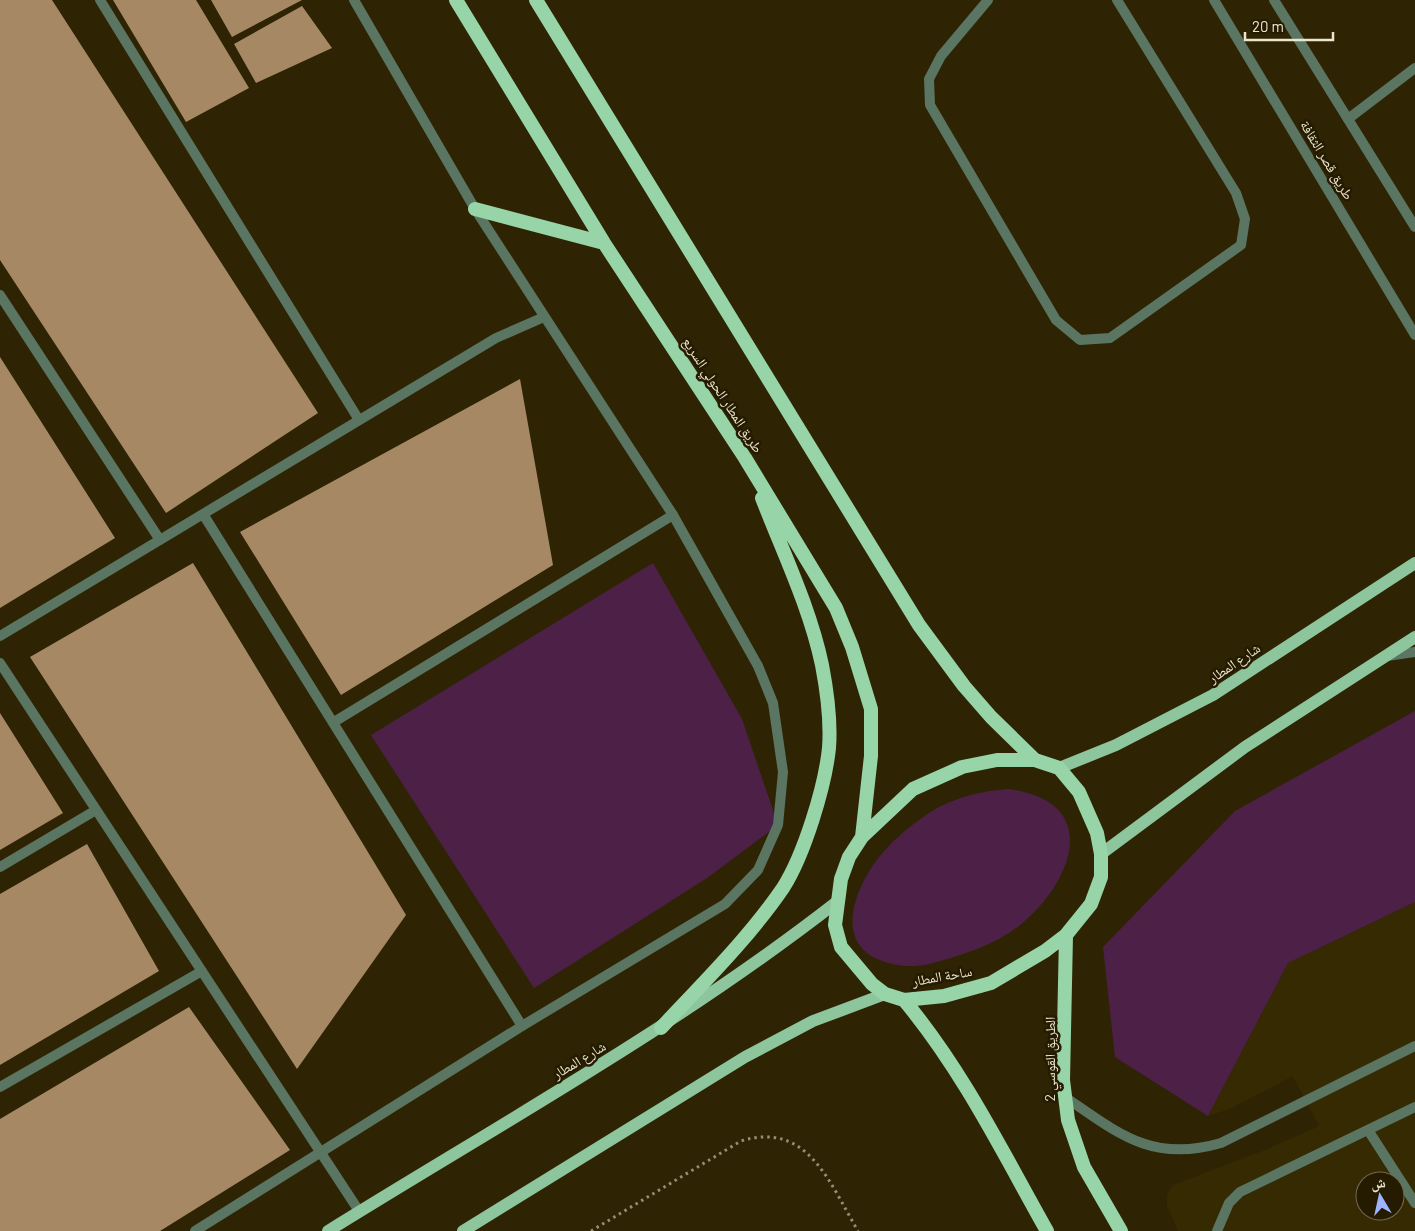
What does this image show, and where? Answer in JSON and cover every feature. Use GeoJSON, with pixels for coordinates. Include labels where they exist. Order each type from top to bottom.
{"type":"FeatureCollection","features":[{"type":"Feature","properties":{"kind":"highway","name":"طريق المطار الحولي السريع"},"geometry":{"type":"LineString","coordinates":[[456,0],[604,243],[746,458],[836,608],[852,648],[871,709],[871,756],[862,837]]}},
{"type":"Feature","properties":{"kind":"highway"},"geometry":{"type":"LineString","coordinates":[[536,0],[919,625],[964,686],[991,717],[1035,760]]}},
{"type":"Feature","properties":{"kind":"highway"},"geometry":{"type":"LineString","coordinates":[[475,209],[604,243]]}},
{"type":"Feature","properties":{"kind":"highway"},"geometry":{"type":"LineString","coordinates":[[661,1028],[742,942],[784,886],[807,836],[829,748],[828,704],[824,675],[812,624],[746,458]]}},
{"type":"Feature","properties":{"kind":"highway","name":"ساحة المطار"},"geometry":{"type":"LineString","coordinates":[[997,760],[1035,760],[1058,768],[1082,798],[1097,832],[1100,854],[1101,876],[1091,904],[1066,934],[1045,951],[990,983],[944,996],[904,1000],[885,994],[872,984],[841,947],[834,925],[842,879],[849,857],[862,837],[913,789],[954,771],[997,760]]}},
{"type":"Feature","properties":{"kind":"highway","name":"الطريق القوسي 2"},"geometry":{"type":"LineString","coordinates":[[1066,934],[1065,1097],[1068,1120],[1084,1167],[1121,1231]]}},
{"type":"Feature","properties":{"kind":"highway"},"geometry":{"type":"LineString","coordinates":[[904,1000],[943,1049],[964,1080],[1047,1231]]}},
{"type":"Feature","properties":{"kind":"main road","name":"شارع المطار"},"geometry":{"type":"LineString","coordinates":[[1058,768],[1125,741],[1213,695],[1415,563]]}},
{"type":"Feature","properties":{"kind":"main road"},"geometry":{"type":"LineString","coordinates":[[1100,854],[1245,747],[1415,637]]}},
{"type":"Feature","properties":{"kind":"main road","name":"شارع المطار"},"geometry":{"type":"LineString","coordinates":[[328,1231],[661,1028],[751,967],[838,902]]}},
{"type":"Feature","properties":{"kind":"main road"},"geometry":{"type":"LineString","coordinates":[[463,1231],[745,1056],[813,1021],[885,994]]}},
{"type":"Feature","properties":{"kind":"street"},"geometry":{"type":"LineString","coordinates":[[100,0],[359,420]]}},
{"type":"Feature","properties":{"kind":"street"},"geometry":{"type":"LineString","coordinates":[[196,1231],[522,1026],[725,904],[758,870],[778,824],[783,772],[773,703],[758,666],[672,514],[475,209],[354,0]]}},
{"type":"Feature","properties":{"kind":"street"},"geometry":{"type":"LineString","coordinates":[[988,0],[941,56],[929,80],[930,105],[1056,320],[1080,340],[1110,338],[1241,245],[1245,219],[1236,193],[1117,0]]}},
{"type":"Feature","properties":{"kind":"street","name":"طريق قصر الثقافة"},"geometry":{"type":"LineString","coordinates":[[1214,0],[1415,335]]}},
{"type":"Feature","properties":{"kind":"street"},"geometry":{"type":"LineString","coordinates":[[1274,0],[1415,227]]}},
{"type":"Feature","properties":{"kind":"street"},"geometry":{"type":"LineString","coordinates":[[1348,119],[1415,68]]}},
{"type":"Feature","properties":{"kind":"street"},"geometry":{"type":"LineString","coordinates":[[0,295],[160,540]]}},
{"type":"Feature","properties":{"kind":"street"},"geometry":{"type":"LineString","coordinates":[[0,636],[496,338],[544,317]]}},
{"type":"Feature","properties":{"kind":"street"},"geometry":{"type":"LineString","coordinates":[[203,514],[522,1026]]}},
{"type":"Feature","properties":{"kind":"street"},"geometry":{"type":"LineString","coordinates":[[334,722],[672,514]]}},
{"type":"Feature","properties":{"kind":"street"},"geometry":{"type":"LineString","coordinates":[[1384,656],[1415,652]]}},
{"type":"Feature","properties":{"kind":"street"},"geometry":{"type":"LineString","coordinates":[[0,663],[359,1211]]}},
{"type":"Feature","properties":{"kind":"street"},"geometry":{"type":"LineString","coordinates":[[0,867],[96,810]]}},
{"type":"Feature","properties":{"kind":"street"},"geometry":{"type":"LineString","coordinates":[[0,1087],[202,971]]}},
{"type":"Feature","properties":{"kind":"street"},"geometry":{"type":"LineString","coordinates":[[1065,1097],[1132,1141],[1167,1149],[1204,1148],[1221,1143],[1415,1046]]}},
{"type":"Feature","properties":{"kind":"street"},"geometry":{"type":"LineString","coordinates":[[1218,1231],[1229,1203],[1240,1192],[1415,1107]]}},
{"type":"Feature","properties":{"kind":"street"},"geometry":{"type":"LineString","coordinates":[[1368,1130],[1415,1202]]}},
{"type":"Feature","properties":{"kind":"path"},"geometry":{"type":"LineString","coordinates":[[591,1231],[741,1141],[767,1136],[792,1141],[813,1158],[858,1231]]}},
{"type":"Feature","properties":{"kind":"shaded area"},"geometry":{"type":"Polygon","coordinates":[[[653,563],[742,719],[778,825],[707,878],[534,988],[371,735],[653,563]]]}},
{"type":"Feature","properties":{"kind":"shaded area"},"geometry":{"type":"Polygon","coordinates":[[[1415,711],[1415,902],[1288,963],[1208,1116],[1115,1057],[1103,947],[1235,811],[1415,711]]]}},
{"type":"Feature","properties":{"kind":"shaded area"},"geometry":{"type":"Polygon","coordinates":[[[1008,789],[1038,797],[1058,809],[1068,826],[1070,846],[1065,867],[1054,888],[1038,908],[1019,926],[987,945],[929,964],[903,966],[889,963],[877,959],[863,949],[855,936],[853,921],[855,904],[860,888],[878,858],[898,837],[941,806],[988,791],[1008,789]]]}},
{"type":"Feature","properties":{"kind":"shaded area"},"geometry":{"type":"Polygon","coordinates":[[[1415,902],[1415,1231],[1178,1231],[1167,1206],[1167,1195],[1173,1185],[1265,1150],[1319,1126],[1293,1076],[1232,1108],[1208,1116],[1288,963],[1415,902]]]}},
{"type":"Feature","properties":{"kind":"building"},"geometry":{"type":"Polygon","coordinates":[[[0,0],[52,0],[318,413],[166,513],[0,260],[0,0]]]}},
{"type":"Feature","properties":{"kind":"building"},"geometry":{"type":"Polygon","coordinates":[[[113,0],[196,0],[249,88],[186,122],[113,0]]]}},
{"type":"Feature","properties":{"kind":"building"},"geometry":{"type":"Polygon","coordinates":[[[211,0],[302,0],[232,37],[211,0]]]}},
{"type":"Feature","properties":{"kind":"building"},"geometry":{"type":"Polygon","coordinates":[[[302,6],[332,48],[256,83],[234,44],[302,6]]]}},
{"type":"Feature","properties":{"kind":"building"},"geometry":{"type":"Polygon","coordinates":[[[0,357],[115,538],[0,608],[0,357]]]}},
{"type":"Feature","properties":{"kind":"building"},"geometry":{"type":"Polygon","coordinates":[[[520,379],[553,565],[341,695],[240,532],[520,379]]]}},
{"type":"Feature","properties":{"kind":"building"},"geometry":{"type":"Polygon","coordinates":[[[193,563],[406,915],[297,1069],[30,657],[193,563]]]}},
{"type":"Feature","properties":{"kind":"building"},"geometry":{"type":"Polygon","coordinates":[[[0,713],[63,813],[0,850],[0,713]]]}},
{"type":"Feature","properties":{"kind":"building"},"geometry":{"type":"Polygon","coordinates":[[[87,844],[159,971],[0,1065],[0,894],[87,844]]]}},
{"type":"Feature","properties":{"kind":"building"},"geometry":{"type":"Polygon","coordinates":[[[189,1007],[290,1150],[160,1231],[0,1231],[0,1119],[189,1007]]]}}]}
